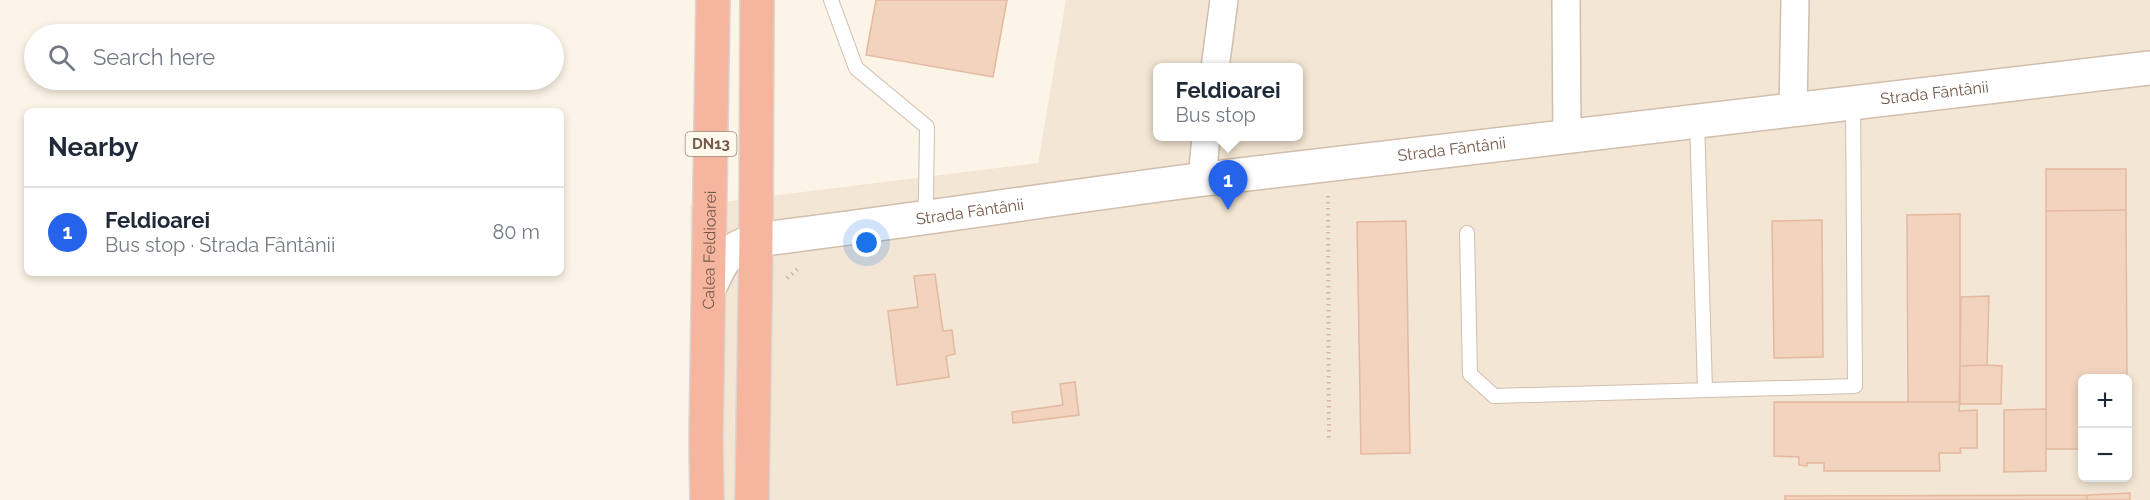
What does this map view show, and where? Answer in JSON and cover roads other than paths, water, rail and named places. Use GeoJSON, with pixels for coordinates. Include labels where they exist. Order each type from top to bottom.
{"type":"FeatureCollection","features":[{"type":"Feature","properties":{"kind":"highway","name":"Calea Feldioarei"},"geometry":{"type":"LineString","coordinates":[[707,500],[714,0]]}},
{"type":"Feature","properties":{"kind":"highway","name":"Calea Feldioarei"},"geometry":{"type":"LineString","coordinates":[[735,0],[735,224],[742,233],[756,240]]}},
{"type":"Feature","properties":{"kind":"highway","name":"DN13"},"geometry":{"type":"LineString","coordinates":[[752,500],[757,0]]}},
{"type":"Feature","properties":{"kind":"street"},"geometry":{"type":"LineString","coordinates":[[1216,63],[1224,0]]}},
{"type":"Feature","properties":{"kind":"street"},"geometry":{"type":"LineString","coordinates":[[1566,0],[1567,136]]}},
{"type":"Feature","properties":{"kind":"street"},"geometry":{"type":"LineString","coordinates":[[1793,109],[1795,0]]}},
{"type":"Feature","properties":{"kind":"street","name":"Strada Fântânii"},"geometry":{"type":"LineString","coordinates":[[709,288],[729,253],[736,247],[756,240],[1202,180],[1697,119],[2150,68]]}},
{"type":"Feature","properties":{"kind":"street"},"geometry":{"type":"LineString","coordinates":[[1202,180],[1206,141]]}},
{"type":"Feature","properties":{"kind":"lane"},"geometry":{"type":"LineString","coordinates":[[831,0],[856,68],[927,127],[926,198],[923,219]]}},
{"type":"Feature","properties":{"kind":"lane"},"geometry":{"type":"LineString","coordinates":[[1467,233],[1470,374],[1494,396],[1855,386],[1853,101]]}},
{"type":"Feature","properties":{"kind":"lane"},"geometry":{"type":"LineString","coordinates":[[1697,119],[1705,390]]}},
{"type":"Feature","properties":{"kind":"place","name":"Feldioarei"},"geometry":{"type":"Point","coordinates":[1228,210]}}]}
